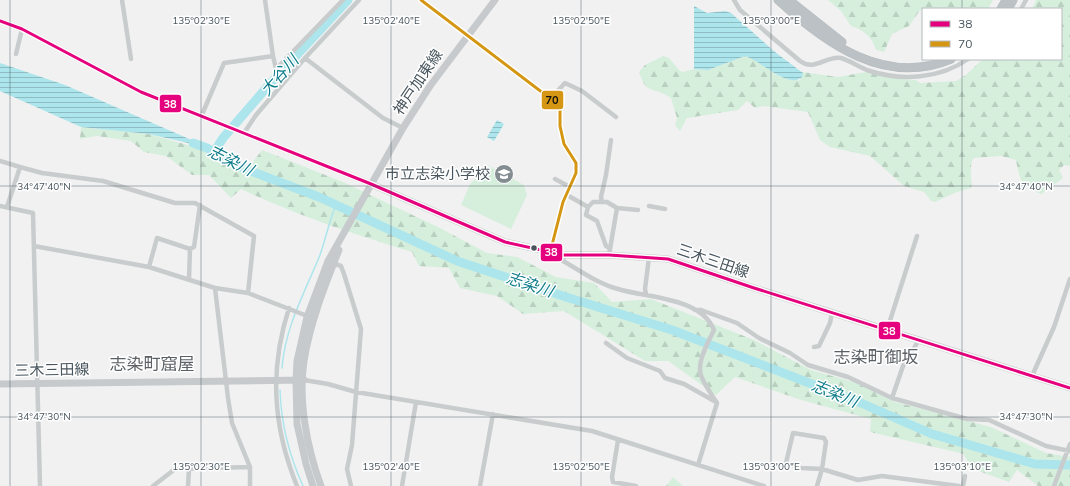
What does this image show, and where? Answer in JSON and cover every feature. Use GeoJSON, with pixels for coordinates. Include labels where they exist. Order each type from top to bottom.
{"type":"FeatureCollection","features":[{"type":"Feature","properties":{"kind":"highway"},"geometry":{"type":"LineString","coordinates":[[778,0],[818,34],[851,54],[869,62],[891,67],[912,68],[934,65],[948,60]]}},
{"type":"Feature","properties":{"kind":"highway"},"geometry":{"type":"LineString","coordinates":[[789,0],[839,40],[866,56],[885,62],[900,64],[920,63],[933,60]]}},
{"type":"Feature","properties":{"kind":"main road","name":"神戸加東線"},"geometry":{"type":"LineString","coordinates":[[371,184],[430,86],[467,35],[495,0]]}},
{"type":"Feature","properties":{"kind":"main road"},"geometry":{"type":"LineString","coordinates":[[313,486],[306,464],[297,424],[297,362],[331,262],[371,184]]}},
{"type":"Feature","properties":{"kind":"main road","name":"三木三田線"},"geometry":{"type":"LineString","coordinates":[[371,184],[505,242],[564,255],[609,252],[668,259],[699,268],[743,285],[1070,388]]}},
{"type":"Feature","properties":{"kind":"main road"},"geometry":{"type":"LineString","coordinates":[[311,318],[304,361],[306,437],[320,486]]}},
{"type":"Feature","properties":{"kind":"main road","name":"三木三田線"},"geometry":{"type":"LineString","coordinates":[[0,384],[304,380]]}},
{"type":"Feature","properties":{"kind":"street"},"geometry":{"type":"LineString","coordinates":[[122,0],[131,59]]}},
{"type":"Feature","properties":{"kind":"street"},"geometry":{"type":"LineString","coordinates":[[265,0],[276,69],[343,0]]}},
{"type":"Feature","properties":{"kind":"street"},"geometry":{"type":"LineString","coordinates":[[244,133],[256,115],[305,58],[360,0]]}},
{"type":"Feature","properties":{"kind":"street"},"geometry":{"type":"LineString","coordinates":[[421,0],[560,106],[560,126],[564,144],[576,163],[576,173],[567,196],[550,253]]}},
{"type":"Feature","properties":{"kind":"street"},"geometry":{"type":"LineString","coordinates":[[734,0],[740,10],[800,61],[807,65],[840,58],[879,74],[915,77],[944,71],[966,60]]}},
{"type":"Feature","properties":{"kind":"street"},"geometry":{"type":"LineString","coordinates":[[0,20],[22,29],[141,92],[371,184]]}},
{"type":"Feature","properties":{"kind":"street"},"geometry":{"type":"LineString","coordinates":[[16,54],[22,29]]}},
{"type":"Feature","properties":{"kind":"street"},"geometry":{"type":"LineString","coordinates":[[201,117],[224,63],[273,56]]}},
{"type":"Feature","properties":{"kind":"street"},"geometry":{"type":"LineString","coordinates":[[305,58],[383,118],[404,128]]}},
{"type":"Feature","properties":{"kind":"street"},"geometry":{"type":"LineString","coordinates":[[550,99],[565,83],[582,91],[616,117]]}},
{"type":"Feature","properties":{"kind":"street"},"geometry":{"type":"LineString","coordinates":[[602,202],[601,197],[611,140]]}},
{"type":"Feature","properties":{"kind":"street"},"geometry":{"type":"LineString","coordinates":[[0,160],[42,173],[102,181],[175,203],[195,203],[200,205],[254,236],[248,293]]}},
{"type":"Feature","properties":{"kind":"street"},"geometry":{"type":"LineString","coordinates":[[7,207],[20,167]]}},
{"type":"Feature","properties":{"kind":"street"},"geometry":{"type":"LineString","coordinates":[[555,179],[570,187]]}},
{"type":"Feature","properties":{"kind":"street"},"geometry":{"type":"LineString","coordinates":[[567,196],[588,207]]}},
{"type":"Feature","properties":{"kind":"street"},"geometry":{"type":"LineString","coordinates":[[609,252],[597,220],[586,215],[588,207],[592,202],[602,202],[617,208],[638,210]]}},
{"type":"Feature","properties":{"kind":"street"},"geometry":{"type":"LineString","coordinates":[[189,279],[190,249],[194,247],[200,205]]}},
{"type":"Feature","properties":{"kind":"street"},"geometry":{"type":"LineString","coordinates":[[0,206],[32,213],[40,486]]}},
{"type":"Feature","properties":{"kind":"street"},"geometry":{"type":"LineString","coordinates":[[649,206],[665,209]]}},
{"type":"Feature","properties":{"kind":"street"},"geometry":{"type":"LineString","coordinates":[[609,252],[617,208]]}},
{"type":"Feature","properties":{"kind":"street"},"geometry":{"type":"LineString","coordinates":[[887,330],[917,236]]}},
{"type":"Feature","properties":{"kind":"street"},"geometry":{"type":"LineString","coordinates":[[149,267],[156,238],[190,249]]}},
{"type":"Feature","properties":{"kind":"street"},"geometry":{"type":"LineString","coordinates":[[34,246],[149,267],[215,288],[248,293],[311,318]]}},
{"type":"Feature","properties":{"kind":"street"},"geometry":{"type":"LineString","coordinates":[[564,255],[563,261],[592,279],[617,289],[646,294],[681,303],[695,310],[710,322],[714,330],[700,364],[702,379],[717,403],[698,465]]}},
{"type":"Feature","properties":{"kind":"street"},"geometry":{"type":"LineString","coordinates":[[646,294],[645,289],[649,257]]}},
{"type":"Feature","properties":{"kind":"street"},"geometry":{"type":"LineString","coordinates":[[331,262],[340,266],[344,274],[361,329],[352,446],[347,469],[351,486]]}},
{"type":"Feature","properties":{"kind":"street"},"geometry":{"type":"LineString","coordinates":[[1032,376],[1054,327],[1070,279]]}},
{"type":"Feature","properties":{"kind":"street"},"geometry":{"type":"LineString","coordinates":[[215,288],[232,423],[250,467],[250,486]]}},
{"type":"Feature","properties":{"kind":"street"},"geometry":{"type":"LineString","coordinates":[[290,309],[280,338],[275,380],[276,402],[283,446],[297,486]]}},
{"type":"Feature","properties":{"kind":"street"},"geometry":{"type":"LineString","coordinates":[[695,310],[701,310],[737,323],[759,338],[790,353],[808,365],[848,377],[892,398],[967,419],[989,420],[1046,446],[1069,451]]}},
{"type":"Feature","properties":{"kind":"street"},"geometry":{"type":"LineString","coordinates":[[814,347],[819,346],[830,323],[832,313]]}},
{"type":"Feature","properties":{"kind":"street"},"geometry":{"type":"LineString","coordinates":[[892,398],[903,366],[919,340]]}},
{"type":"Feature","properties":{"kind":"street"},"geometry":{"type":"LineString","coordinates":[[606,343],[627,358],[660,371],[665,378],[684,384],[717,403]]}},
{"type":"Feature","properties":{"kind":"street"},"geometry":{"type":"LineString","coordinates":[[304,380],[356,392],[592,431],[764,486]]}},
{"type":"Feature","properties":{"kind":"street"},"geometry":{"type":"LineString","coordinates":[[402,486],[416,402]]}},
{"type":"Feature","properties":{"kind":"street"},"geometry":{"type":"LineString","coordinates":[[480,486],[493,414]]}},
{"type":"Feature","properties":{"kind":"street"},"geometry":{"type":"LineString","coordinates":[[817,486],[822,469],[826,442],[824,438],[793,433],[786,463],[801,468],[822,469],[858,480],[882,476],[959,486]]}},
{"type":"Feature","properties":{"kind":"street"},"geometry":{"type":"LineString","coordinates":[[618,440],[612,477],[613,482],[636,486]]}},
{"type":"Feature","properties":{"kind":"street"},"geometry":{"type":"LineString","coordinates":[[1054,486],[1069,451],[1070,444]]}},
{"type":"Feature","properties":{"kind":"street"},"geometry":{"type":"LineString","coordinates":[[153,486],[175,469],[189,470],[250,467]]}},
{"type":"Feature","properties":{"kind":"street"},"geometry":{"type":"LineString","coordinates":[[188,486],[189,470]]}},
{"type":"Feature","properties":{"kind":"street"},"geometry":{"type":"LineString","coordinates":[[963,486],[965,476]]}},
{"type":"Feature","properties":{"kind":"green space"},"geometry":{"type":"Polygon","coordinates":[[[828,0],[993,0],[989,8],[922,8],[909,26],[892,34],[884,52],[876,50],[870,38],[860,30],[851,26],[841,11],[828,0]]]}},
{"type":"Feature","properties":{"kind":"green space"},"geometry":{"type":"Polygon","coordinates":[[[1036,0],[1070,0],[1070,166],[1064,165],[1059,170],[1063,178],[1042,194],[1029,189],[1022,182],[1016,160],[1001,156],[974,158],[971,164],[971,188],[957,192],[935,202],[931,201],[924,192],[904,186],[870,156],[830,147],[820,140],[808,112],[764,106],[755,108],[747,101],[738,110],[687,118],[680,131],[675,125],[677,118],[671,98],[665,94],[648,88],[642,80],[639,72],[645,65],[663,56],[669,58],[680,71],[683,72],[694,69],[708,70],[745,56],[760,63],[778,75],[792,80],[800,80],[802,72],[838,77],[866,72],[902,79],[916,80],[920,83],[956,81],[966,75],[982,60],[1062,60],[1062,8],[1032,8],[1036,0]]]}},
{"type":"Feature","properties":{"kind":"green space"},"geometry":{"type":"Polygon","coordinates":[[[81,127],[149,134],[198,148],[246,171],[262,150],[343,182],[440,228],[487,253],[517,257],[556,277],[594,283],[612,302],[651,299],[754,340],[811,370],[857,383],[895,402],[991,427],[1046,453],[1070,457],[1070,486],[1038,486],[1017,470],[1009,482],[970,468],[964,454],[870,432],[871,419],[801,400],[735,377],[716,395],[668,361],[645,361],[564,311],[523,314],[497,296],[460,288],[449,268],[419,266],[412,252],[325,224],[241,189],[231,198],[209,175],[192,175],[166,156],[144,152],[131,141],[97,136],[80,139],[81,127]]]}},
{"type":"Feature","properties":{"kind":"green space"},"geometry":{"type":"Polygon","coordinates":[[[489,166],[524,185],[527,195],[511,229],[461,205],[470,184],[489,166]]]}},
{"type":"Feature","properties":{"kind":"green space"},"geometry":{"type":"Polygon","coordinates":[[[673,477],[683,486],[666,486],[673,477]]]}},
{"type":"Feature","properties":{"kind":"water"},"geometry":{"type":"Polygon","coordinates":[[[694,6],[707,13],[725,11],[731,13],[775,52],[803,73],[802,77],[796,80],[790,80],[745,56],[708,70],[694,69],[694,6]]]}},
{"type":"Feature","properties":{"kind":"water"},"geometry":{"type":"Polygon","coordinates":[[[0,63],[65,85],[210,148],[149,134],[81,127],[0,91],[0,63]]]}},
{"type":"Feature","properties":{"kind":"water"},"geometry":{"type":"Polygon","coordinates":[[[497,120],[504,124],[494,141],[487,137],[497,120]]]}},
{"type":"Feature","properties":{"kind":"waterway","name":"大谷川"},"geometry":{"type":"LineString","coordinates":[[214,152],[223,138],[268,86],[348,0]]}},
{"type":"Feature","properties":{"kind":"waterway","name":"志染川"},"geometry":{"type":"LineString","coordinates":[[193,143],[207,148],[243,168],[319,197],[457,261],[672,330],[861,403],[932,434],[1035,464],[1070,465]]}},
{"type":"Feature","properties":{"kind":"waterway"},"geometry":{"type":"LineString","coordinates":[[282,368],[291,324],[320,255],[336,205]]}},
{"type":"Feature","properties":{"kind":"waterway"},"geometry":{"type":"LineString","coordinates":[[280,390],[284,427],[290,451],[303,486]]}},
{"type":"Feature","properties":{"kind":"transit line","name":"70"},"geometry":{"type":"LineString","coordinates":[[421,0],[560,106],[560,126],[564,144],[576,163],[576,173],[563,202],[550,253]]}},
{"type":"Feature","properties":{"kind":"transit line","name":"38"},"geometry":{"type":"LineString","coordinates":[[0,21],[22,29],[141,92],[371,184],[505,242],[564,255],[609,255],[668,259],[754,288],[1070,388]]}},
{"type":"Feature","properties":{"kind":"place","name":"市立志染小学校"},"geometry":{"type":"Point","coordinates":[504,174]}},
{"type":"Feature","properties":{"kind":"district","name":"志染町御坂"},"geometry":{"type":"Point","coordinates":[876,357]}},
{"type":"Feature","properties":{"kind":"district","name":"志染町窟屋"},"geometry":{"type":"Point","coordinates":[152,364]}}]}
